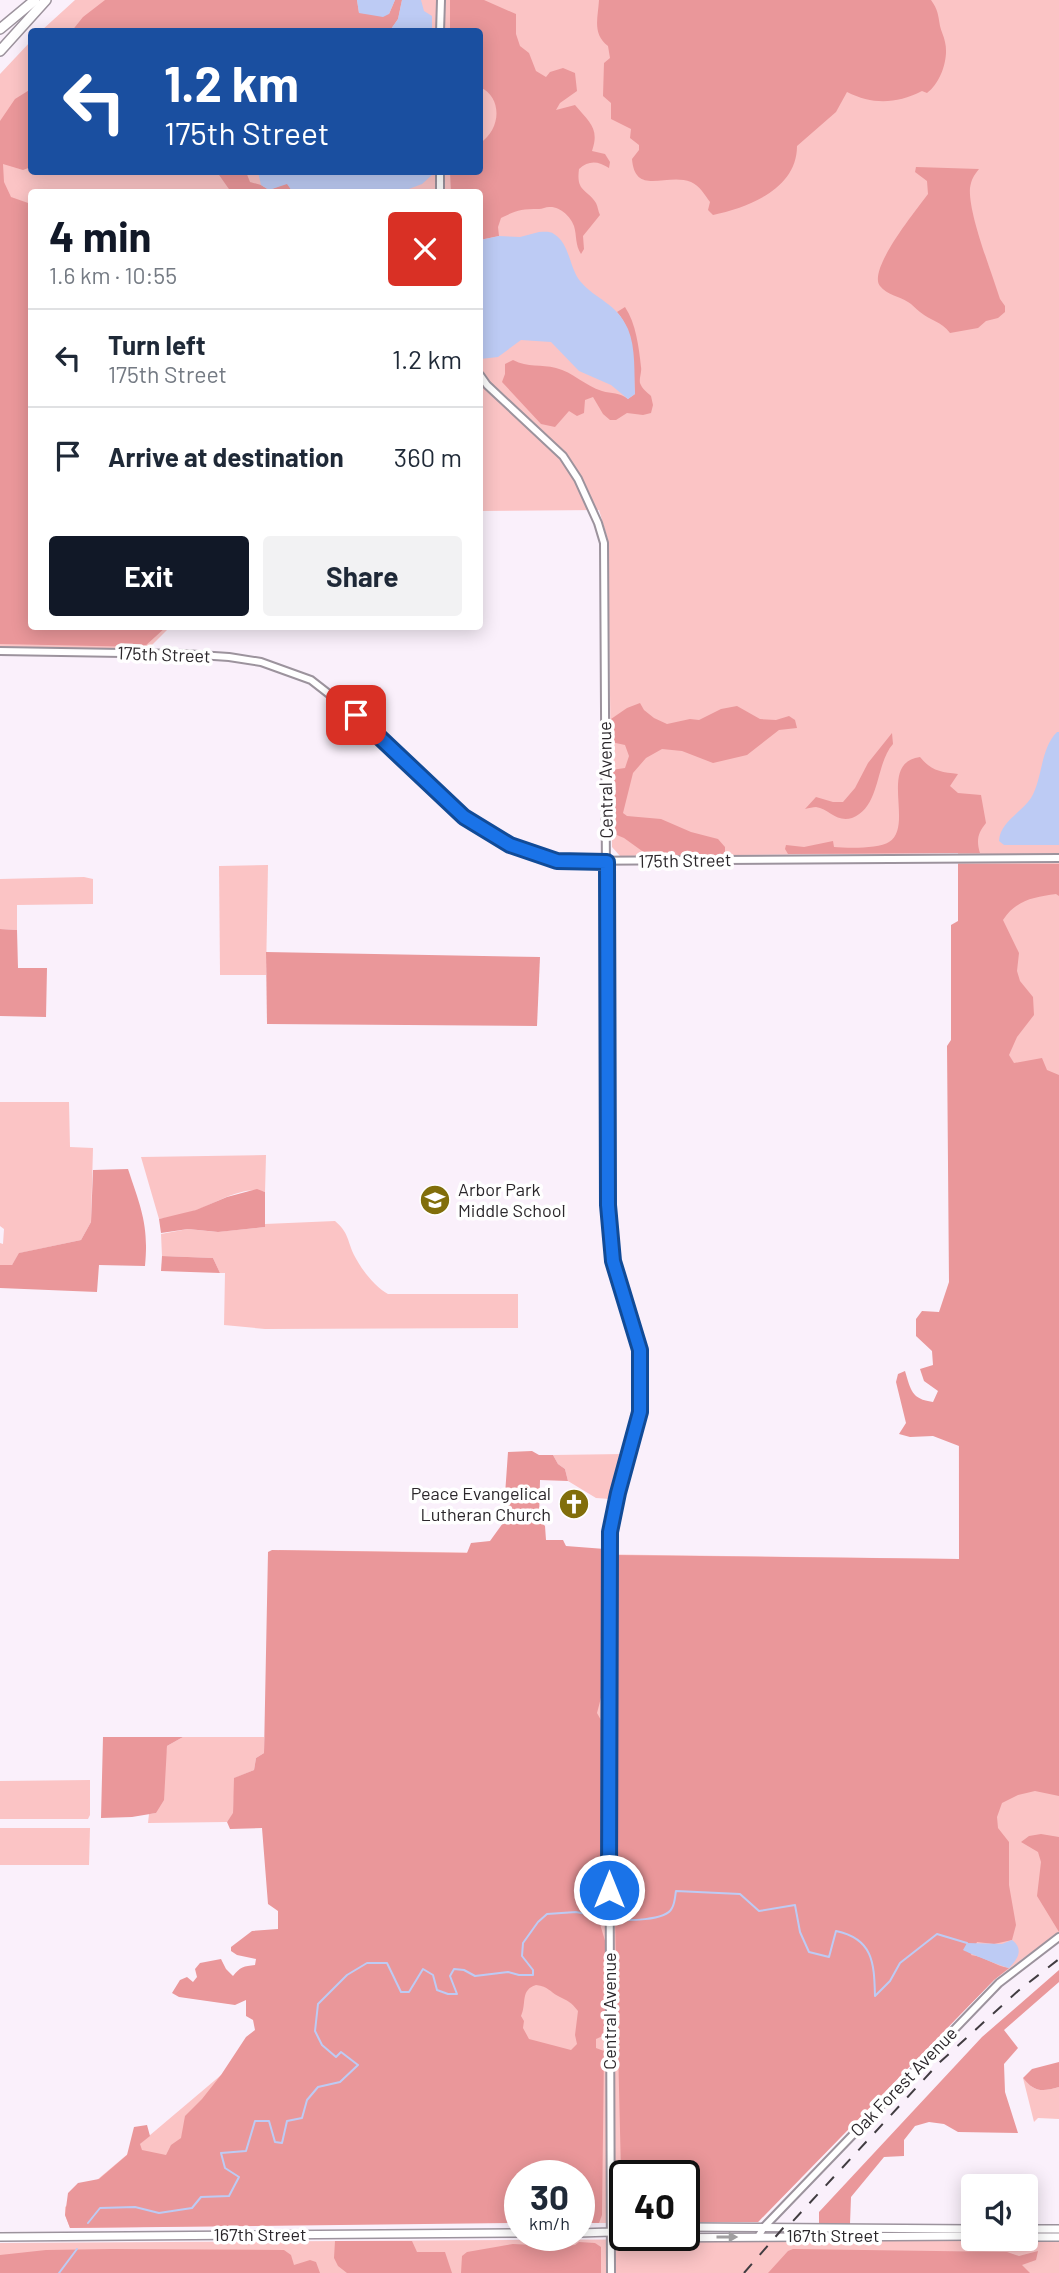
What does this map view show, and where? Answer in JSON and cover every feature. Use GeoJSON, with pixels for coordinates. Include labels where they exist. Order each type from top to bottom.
{"type":"FeatureCollection","features":[{"type":"Feature","properties":{"kind":"highway"},"geometry":{"type":"LineString","coordinates":[[0,29],[35,0]]}},
{"type":"Feature","properties":{"kind":"highway"},"geometry":{"type":"LineString","coordinates":[[0,51],[46,0]]}},
{"type":"Feature","properties":{"kind":"main road","name":"167th Street"},"geometry":{"type":"LineString","coordinates":[[700,2227],[961,2229]]}},
{"type":"Feature","properties":{"kind":"main road"},"geometry":{"type":"LineString","coordinates":[[1038,2229],[1059,2229]]}},
{"type":"Feature","properties":{"kind":"main road","name":"167th Street"},"geometry":{"type":"LineString","coordinates":[[0,2237],[504,2233]]}},
{"type":"Feature","properties":{"kind":"main road","name":"167th Street"},"geometry":{"type":"LineString","coordinates":[[700,2237],[961,2236]]}},
{"type":"Feature","properties":{"kind":"main road"},"geometry":{"type":"LineString","coordinates":[[1038,2237],[1059,2237]]}},
{"type":"Feature","properties":{"kind":"street"},"geometry":{"type":"LineString","coordinates":[[440,28],[441,0]]}},
{"type":"Feature","properties":{"kind":"street","name":"Central Avenue"},"geometry":{"type":"LineString","coordinates":[[483,379],[563,456],[578,479],[604,543],[608,1205],[613,1261],[640,1350],[640,1412],[610,1532],[611,2160]]}},
{"type":"Feature","properties":{"kind":"street","name":"175th Street"},"geometry":{"type":"LineString","coordinates":[[0,651],[229,657],[274,667],[311,680],[356,715],[464,817],[510,845],[557,861],[1059,858]]}},
{"type":"Feature","properties":{"kind":"street","name":"Oak Forest Avenue"},"geometry":{"type":"LineString","coordinates":[[758,2236],[999,1983],[1059,1937]]}},
{"type":"Feature","properties":{"kind":"street","name":"Central Avenue"},"geometry":{"type":"LineString","coordinates":[[611,2251],[611,2273]]}},
{"type":"Feature","properties":{"kind":"shaded area"},"geometry":{"type":"Polygon","coordinates":[[[75,0],[1059,0],[1059,1932],[994,1980],[758,2222],[700,2222],[700,2160],[609,2160],[609,2223],[595,2223],[595,2160],[504,2160],[504,2185],[443,2223],[70,2228],[65,2207],[278,2027],[279,1550],[959,1559],[958,853],[620,856],[612,847],[608,540],[599,510],[483,511],[483,189],[28,189],[28,630],[167,630],[147,650],[0,647],[0,74],[28,44],[28,175],[483,175],[483,28],[44,28],[75,0]]]}},
{"type":"Feature","properties":{"kind":"shaded area"},"geometry":{"type":"Polygon","coordinates":[[[105,0],[357,0],[359,13],[389,14],[395,0],[402,0],[398,19],[392,28],[74,28],[83,17],[105,0]]]}},
{"type":"Feature","properties":{"kind":"shaded area"},"geometry":{"type":"Polygon","coordinates":[[[450,0],[484,0],[516,14],[516,34],[520,46],[529,53],[536,71],[546,77],[550,72],[563,68],[575,73],[577,91],[560,103],[556,110],[575,105],[594,131],[592,151],[605,154],[610,162],[609,168],[594,162],[579,169],[580,186],[596,203],[600,215],[583,236],[584,249],[581,254],[573,223],[557,208],[511,213],[501,218],[499,236],[483,239],[483,189],[451,189],[450,175],[483,175],[483,140],[492,130],[496,106],[493,98],[483,89],[483,28],[450,28],[450,0]]]}},
{"type":"Feature","properties":{"kind":"shaded area"},"geometry":{"type":"Polygon","coordinates":[[[599,0],[931,0],[945,40],[945,63],[940,77],[927,93],[922,91],[894,100],[875,101],[847,92],[836,112],[797,146],[795,161],[780,185],[755,201],[713,215],[708,210],[710,202],[702,190],[691,182],[646,180],[639,177],[634,170],[632,159],[639,150],[639,145],[630,138],[631,129],[611,119],[611,103],[603,96],[604,63],[610,58],[608,46],[598,31],[599,0]]]}},
{"type":"Feature","properties":{"kind":"shaded area"},"geometry":{"type":"Polygon","coordinates":[[[28,91],[28,168],[23,170],[3,164],[4,182],[11,197],[28,203],[28,630],[163,630],[144,647],[0,644],[0,121],[15,99],[28,91]]]}},
{"type":"Feature","properties":{"kind":"shaded area"},"geometry":{"type":"Polygon","coordinates":[[[916,167],[979,169],[970,188],[970,199],[981,243],[1005,312],[978,328],[950,333],[910,303],[880,286],[880,267],[905,225],[928,194],[927,181],[915,172],[916,167]]]}},
{"type":"Feature","properties":{"kind":"shaded area"},"geometry":{"type":"Polygon","coordinates":[[[219,175],[247,175],[250,182],[267,189],[229,189],[219,175]]]}},
{"type":"Feature","properties":{"kind":"shaded area"},"geometry":{"type":"Polygon","coordinates":[[[287,183],[291,189],[272,189],[287,183]]]}},
{"type":"Feature","properties":{"kind":"shaded area"},"geometry":{"type":"Polygon","coordinates":[[[625,307],[636,336],[641,369],[640,383],[651,396],[651,413],[627,413],[616,420],[610,420],[593,397],[585,400],[584,413],[577,416],[569,411],[555,427],[541,424],[502,382],[505,364],[513,360],[562,370],[596,389],[628,399],[635,394],[631,340],[617,312],[625,307]]]}},
{"type":"Feature","properties":{"kind":"shaded area"},"geometry":{"type":"Polygon","coordinates":[[[640,703],[654,718],[667,724],[690,719],[699,720],[721,709],[737,706],[760,719],[776,720],[789,716],[795,720],[797,728],[779,730],[747,755],[713,763],[682,751],[662,749],[646,758],[633,773],[623,813],[627,816],[661,819],[691,832],[718,839],[725,847],[725,855],[649,856],[612,833],[611,770],[625,768],[629,756],[625,745],[611,742],[611,719],[640,703]]]}},
{"type":"Feature","properties":{"kind":"shaded area"},"geometry":{"type":"Polygon","coordinates":[[[892,733],[893,744],[883,762],[873,795],[861,812],[852,818],[842,819],[816,807],[805,809],[816,797],[843,802],[855,788],[868,763],[892,733]]]}},
{"type":"Feature","properties":{"kind":"shaded area"},"geometry":{"type":"Polygon","coordinates":[[[920,757],[937,770],[958,774],[950,786],[958,793],[981,795],[986,823],[978,837],[980,853],[788,854],[786,845],[804,847],[833,841],[834,847],[863,848],[889,842],[896,834],[899,823],[898,782],[901,771],[907,762],[920,757]]]}},
{"type":"Feature","properties":{"kind":"shaded area"},"geometry":{"type":"Polygon","coordinates":[[[958,864],[1059,864],[1059,896],[1056,894],[1026,901],[1014,908],[1003,920],[1019,953],[1017,971],[1020,981],[1033,997],[1034,1015],[1017,1037],[1009,1055],[1014,1063],[1042,1058],[1047,1070],[1059,1075],[1059,1796],[1035,1791],[1018,1795],[1002,1803],[997,1817],[998,1828],[1009,1842],[1009,1885],[1016,1925],[1012,1940],[994,1944],[977,1942],[971,1955],[1009,1968],[994,1980],[758,2222],[700,2222],[700,2160],[621,2160],[614,1877],[614,1555],[959,1559],[959,1446],[933,1436],[910,1437],[899,1434],[906,1423],[896,1382],[898,1374],[905,1371],[911,1388],[920,1399],[933,1402],[938,1391],[924,1381],[920,1369],[933,1365],[932,1351],[916,1336],[916,1319],[922,1311],[939,1312],[949,1282],[947,1046],[951,1040],[951,925],[958,921],[958,864]]]}},
{"type":"Feature","properties":{"kind":"shaded area"},"geometry":{"type":"Polygon","coordinates":[[[268,865],[266,975],[220,975],[219,866],[268,865]]]}},
{"type":"Feature","properties":{"kind":"shaded area"},"geometry":{"type":"Polygon","coordinates":[[[0,879],[93,879],[93,904],[17,905],[17,930],[0,929],[0,879]]]}},
{"type":"Feature","properties":{"kind":"shaded area"},"geometry":{"type":"Polygon","coordinates":[[[0,929],[17,930],[18,968],[47,968],[46,1017],[0,1016],[0,929]]]}},
{"type":"Feature","properties":{"kind":"shaded area"},"geometry":{"type":"Polygon","coordinates":[[[266,952],[540,957],[537,1026],[267,1024],[266,952]]]}},
{"type":"Feature","properties":{"kind":"shaded area"},"geometry":{"type":"Polygon","coordinates":[[[0,1102],[69,1102],[70,1147],[93,1148],[91,1222],[81,1240],[20,1253],[12,1265],[0,1265],[0,1243],[3,1244],[4,1229],[0,1226],[0,1102]]]}},
{"type":"Feature","properties":{"kind":"shaded area"},"geometry":{"type":"Polygon","coordinates":[[[266,1155],[265,1192],[257,1190],[240,1193],[197,1210],[159,1219],[141,1157],[266,1155]]]}},
{"type":"Feature","properties":{"kind":"shaded area"},"geometry":{"type":"Polygon","coordinates":[[[128,1169],[145,1228],[145,1266],[99,1265],[97,1292],[0,1288],[0,1265],[12,1265],[19,1253],[81,1240],[91,1222],[93,1170],[128,1169]]]}},
{"type":"Feature","properties":{"kind":"shaded area"},"geometry":{"type":"Polygon","coordinates":[[[257,1189],[265,1192],[265,1227],[218,1232],[188,1229],[161,1233],[159,1219],[196,1210],[227,1197],[257,1189]]]}},
{"type":"Feature","properties":{"kind":"shaded area"},"geometry":{"type":"Polygon","coordinates":[[[335,1221],[345,1233],[364,1272],[388,1294],[518,1294],[518,1328],[265,1329],[224,1325],[225,1273],[220,1273],[213,1258],[162,1256],[161,1234],[188,1229],[217,1232],[265,1227],[265,1224],[335,1221]]]}},
{"type":"Feature","properties":{"kind":"shaded area"},"geometry":{"type":"Polygon","coordinates":[[[162,1256],[213,1258],[220,1273],[161,1271],[162,1256]]]}},
{"type":"Feature","properties":{"kind":"shaded area"},"geometry":{"type":"Polygon","coordinates":[[[532,1451],[539,1455],[553,1455],[565,1469],[568,1481],[540,1480],[539,1520],[545,1526],[546,1540],[563,1540],[566,1546],[605,1549],[606,1555],[604,1686],[597,1713],[603,1724],[604,1907],[600,1924],[606,1944],[605,2035],[596,2039],[596,2048],[604,2051],[602,2215],[599,2223],[595,2223],[595,2160],[504,2160],[504,2223],[70,2228],[65,2215],[68,2193],[78,2183],[99,2179],[127,2155],[134,2127],[147,2125],[150,2136],[140,2144],[142,2150],[166,2155],[171,2145],[181,2138],[185,2116],[221,2075],[246,2037],[255,2030],[253,2020],[246,2016],[246,2000],[235,2005],[179,1997],[172,1993],[180,1980],[187,1977],[193,1982],[197,1977],[195,1969],[200,1963],[221,1959],[233,1976],[242,1968],[255,1965],[256,1959],[237,1955],[231,1951],[231,1947],[252,1931],[278,1929],[278,1911],[268,1904],[262,1828],[230,1829],[227,1822],[233,1813],[234,1778],[254,1770],[256,1758],[264,1753],[268,1552],[467,1553],[471,1543],[490,1541],[503,1523],[508,1452],[532,1451]],[[536,1985],[528,1990],[521,2016],[524,2021],[523,2028],[529,2039],[571,2050],[577,2044],[575,2035],[578,2011],[546,1988],[536,1985]]]}},
{"type":"Feature","properties":{"kind":"shaded area"},"geometry":{"type":"Polygon","coordinates":[[[624,1454],[610,1499],[596,1498],[568,1481],[565,1469],[553,1455],[624,1454]]]}},
{"type":"Feature","properties":{"kind":"shaded area"},"geometry":{"type":"Polygon","coordinates":[[[103,1737],[183,1737],[167,1746],[164,1800],[156,1813],[101,1818],[103,1737]]]}},
{"type":"Feature","properties":{"kind":"shaded area"},"geometry":{"type":"Polygon","coordinates":[[[183,1737],[264,1737],[264,1753],[256,1758],[254,1770],[235,1778],[233,1814],[227,1822],[148,1823],[149,1814],[156,1813],[167,1746],[183,1737]]]}},
{"type":"Feature","properties":{"kind":"shaded area"},"geometry":{"type":"Polygon","coordinates":[[[90,1780],[88,1819],[0,1819],[0,1781],[90,1780]]]}},
{"type":"Feature","properties":{"kind":"shaded area"},"geometry":{"type":"Polygon","coordinates":[[[0,1828],[90,1828],[89,1865],[0,1865],[0,1828]]]}},
{"type":"Feature","properties":{"kind":"shaded area"},"geometry":{"type":"Polygon","coordinates":[[[1041,1834],[1059,1837],[1059,1932],[1037,1896],[1041,1862],[1038,1852],[1021,1842],[1029,1836],[1041,1834]]]}},
{"type":"Feature","properties":{"kind":"shaded area"},"geometry":{"type":"Polygon","coordinates":[[[1059,1970],[1059,1982],[1004,2030],[1018,2048],[1004,2064],[1005,2092],[1018,2133],[958,2132],[944,2124],[929,2122],[915,2126],[904,2140],[904,2156],[884,2157],[851,2197],[850,2224],[819,2223],[819,2212],[982,2037],[1059,1970]]]}},
{"type":"Feature","properties":{"kind":"shaded area"},"geometry":{"type":"Polygon","coordinates":[[[1059,2062],[1059,2087],[1039,2090],[1023,2078],[1032,2069],[1059,2062]]]}},
{"type":"Feature","properties":{"kind":"shaded area"},"geometry":{"type":"Polygon","coordinates":[[[1023,2078],[1039,2090],[1059,2087],[1059,2119],[1038,2118],[1034,2122],[1023,2078]]]}},
{"type":"Feature","properties":{"kind":"shaded area"},"geometry":{"type":"Polygon","coordinates":[[[961,2238],[961,2251],[1038,2251],[1038,2239],[1059,2239],[1059,2273],[0,2273],[0,2243],[504,2240],[504,2251],[595,2251],[595,2240],[609,2240],[609,2251],[700,2251],[700,2239],[961,2238]]]}},
{"type":"Feature","properties":{"kind":"shaded area"},"geometry":{"type":"Polygon","coordinates":[[[335,2241],[412,2241],[417,2252],[445,2252],[452,2273],[347,2273],[338,2266],[334,2258],[335,2241]]]}},
{"type":"Feature","properties":{"kind":"shaded area"},"geometry":{"type":"Polygon","coordinates":[[[595,2243],[601,2247],[601,2273],[461,2273],[462,2256],[467,2252],[504,2246],[504,2251],[595,2251],[595,2243]]]}},
{"type":"Feature","properties":{"kind":"shaded area"},"geometry":{"type":"Polygon","coordinates":[[[46,2250],[284,2250],[291,2255],[294,2265],[310,2260],[316,2262],[320,2273],[0,2273],[0,2255],[46,2250]]]}},
{"type":"Feature","properties":{"kind":"shaded area"},"geometry":{"type":"Polygon","coordinates":[[[788,2251],[1007,2252],[1019,2256],[1038,2251],[1036,2260],[1022,2265],[1030,2273],[768,2273],[788,2251]]]}},
{"type":"Feature","properties":{"kind":"water"},"geometry":{"type":"Polygon","coordinates":[[[357,0],[395,0],[389,14],[383,17],[359,13],[357,0]]]}},
{"type":"Feature","properties":{"kind":"water"},"geometry":{"type":"Polygon","coordinates":[[[402,0],[421,0],[424,11],[432,16],[432,28],[392,28],[398,19],[402,0]]]}},
{"type":"Feature","properties":{"kind":"water"},"geometry":{"type":"Polygon","coordinates":[[[259,175],[432,175],[422,184],[409,189],[291,189],[287,184],[267,189],[261,185],[259,175]]]}},
{"type":"Feature","properties":{"kind":"water"},"geometry":{"type":"Polygon","coordinates":[[[551,232],[559,238],[580,281],[612,307],[623,320],[631,336],[633,353],[635,394],[628,399],[611,385],[579,371],[551,342],[521,340],[498,357],[483,359],[483,239],[499,236],[520,237],[551,232]]]}},
{"type":"Feature","properties":{"kind":"water"},"geometry":{"type":"Polygon","coordinates":[[[1057,732],[1059,845],[1004,845],[999,841],[1000,834],[1031,798],[1047,747],[1057,732]]]}},
{"type":"Feature","properties":{"kind":"water"},"geometry":{"type":"Polygon","coordinates":[[[1012,1940],[1019,1950],[1009,1968],[963,1950],[967,1943],[1002,1944],[1012,1940]]]}},
{"type":"Feature","properties":{"kind":"waterway"},"geometry":{"type":"LineString","coordinates":[[613,1919],[636,1920],[662,1915],[672,1908],[676,1891],[740,1894],[759,1911],[795,1905],[800,1932],[809,1952],[829,1957],[836,1931],[849,1935],[865,1947],[872,1963],[875,1996],[890,1981],[900,1963],[937,1934],[967,1943]]}},
{"type":"Feature","properties":{"kind":"waterway"},"geometry":{"type":"LineString","coordinates":[[88,2223],[100,2208],[135,2207],[159,2213],[192,2208],[201,2197],[229,2196],[239,2177],[225,2168],[221,2153],[246,2151],[255,2121],[269,2121],[275,2142],[282,2143],[287,2121],[302,2118],[307,2100],[318,2087],[340,2082],[358,2065],[341,2052],[336,2057],[322,2045],[315,2031],[318,2004],[347,1975],[367,1963],[387,1963],[401,1992],[409,1992],[423,1969],[433,1975],[437,1990],[457,1994],[450,1976],[454,1969],[464,1970],[475,1976],[508,1972],[533,1975],[533,1970],[522,1956],[523,1943],[547,1914],[576,1912],[608,1918]]}},
{"type":"Feature","properties":{"kind":"waterway"},"geometry":{"type":"LineString","coordinates":[[59,2273],[77,2249]]}},
{"type":"Feature","properties":{"kind":"railway"},"geometry":{"type":"LineString","coordinates":[[744,2273],[940,2062],[1018,1991],[1059,1959]]}},
{"type":"Feature","properties":{"kind":"place","name":"Arbor Park Middle School"},"geometry":{"type":"Point","coordinates":[435,1200]}},
{"type":"Feature","properties":{"kind":"place","name":"Peace Evangelical Lutheran Church"},"geometry":{"type":"Point","coordinates":[574,1504]}},
{"type":"Feature","properties":{"kind":"route"},"geometry":{"type":"LineString","coordinates":[[356,715],[464,817],[510,845],[557,861],[607,862],[608,1205],[613,1261],[640,1350],[640,1412],[610,1532],[609,1890]]}}]}
